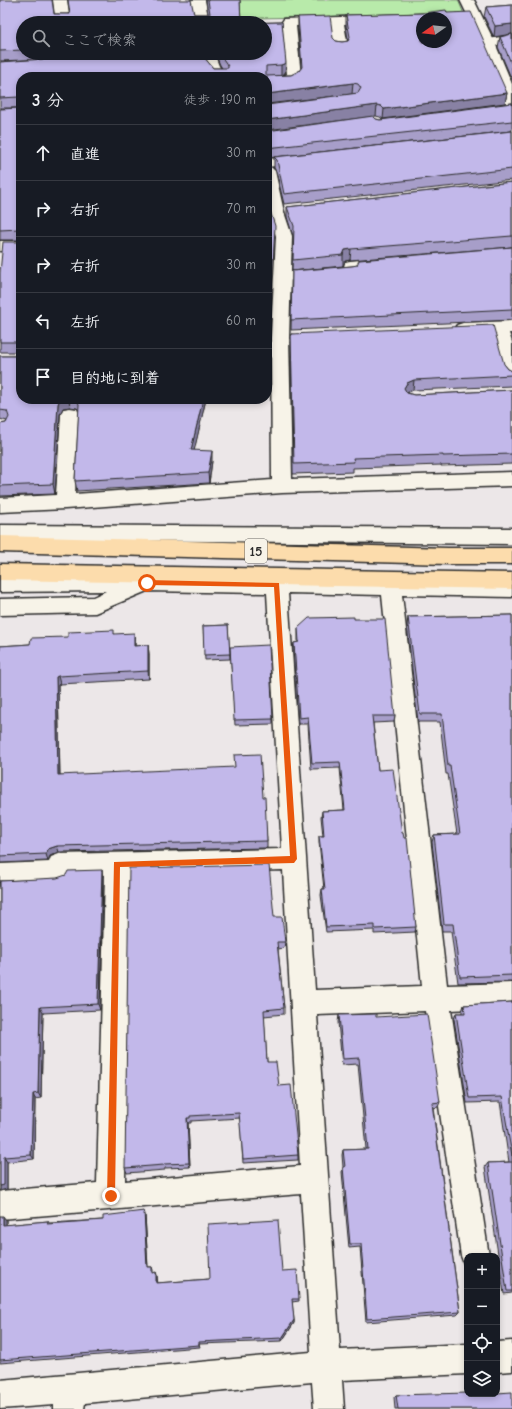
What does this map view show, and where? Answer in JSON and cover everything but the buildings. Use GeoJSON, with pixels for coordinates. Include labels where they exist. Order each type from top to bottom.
{"type":"FeatureCollection","features":[{"type":"Feature","properties":{"kind":"highway","name":"15"},"geometry":{"type":"LineString","coordinates":[[0,544],[448,556],[512,556]]}},
{"type":"Feature","properties":{"kind":"highway","name":"15"},"geometry":{"type":"LineString","coordinates":[[0,572],[512,581]]}},
{"type":"Feature","properties":{"kind":"street"},"geometry":{"type":"LineString","coordinates":[[60,0],[62,16]]}},
{"type":"Feature","properties":{"kind":"street"},"geometry":{"type":"LineString","coordinates":[[198,0],[201,16]]}},
{"type":"Feature","properties":{"kind":"street"},"geometry":{"type":"LineString","coordinates":[[467,0],[488,43],[509,106]]}},
{"type":"Feature","properties":{"kind":"street"},"geometry":{"type":"LineString","coordinates":[[461,17],[475,17]]}},
{"type":"Feature","properties":{"kind":"street"},"geometry":{"type":"LineString","coordinates":[[272,81],[284,81],[294,76],[288,22],[416,18]]}},
{"type":"Feature","properties":{"kind":"street"},"geometry":{"type":"LineString","coordinates":[[337,21],[341,47]]}},
{"type":"Feature","properties":{"kind":"street"},"geometry":{"type":"LineString","coordinates":[[488,43],[512,39]]}},
{"type":"Feature","properties":{"kind":"street"},"geometry":{"type":"LineString","coordinates":[[210,60],[216,72]]}},
{"type":"Feature","properties":{"kind":"street"},"geometry":{"type":"LineString","coordinates":[[272,183],[284,211],[283,277],[288,338],[274,376],[282,486]]}},
{"type":"Feature","properties":{"kind":"street"},"geometry":{"type":"LineString","coordinates":[[272,237],[284,236]]}},
{"type":"Feature","properties":{"kind":"street"},"geometry":{"type":"LineString","coordinates":[[0,246],[16,246]]}},
{"type":"Feature","properties":{"kind":"street"},"geometry":{"type":"LineString","coordinates":[[444,330],[505,327],[512,374]]}},
{"type":"Feature","properties":{"kind":"street"},"geometry":{"type":"LineString","coordinates":[[65,502],[70,414]]}},
{"type":"Feature","properties":{"kind":"street"},"geometry":{"type":"LineString","coordinates":[[0,505],[65,502],[282,486],[512,479]]}},
{"type":"Feature","properties":{"kind":"street"},"geometry":{"type":"LineString","coordinates":[[0,532],[512,536]]}},
{"type":"Feature","properties":{"kind":"street"},"geometry":{"type":"LineString","coordinates":[[0,607],[95,605],[147,583]]}},
{"type":"Feature","properties":{"kind":"street"},"geometry":{"type":"LineString","coordinates":[[0,584],[147,583],[512,589]]}},
{"type":"Feature","properties":{"kind":"street"},"geometry":{"type":"LineString","coordinates":[[277,585],[329,1409]]}},
{"type":"Feature","properties":{"kind":"street"},"geometry":{"type":"LineString","coordinates":[[391,587],[436,998],[475,1253]]}},
{"type":"Feature","properties":{"kind":"street"},"geometry":{"type":"LineString","coordinates":[[0,875],[59,872],[59,865],[294,859]]}},
{"type":"Feature","properties":{"kind":"street"},"geometry":{"type":"LineString","coordinates":[[111,1196],[117,864]]}},
{"type":"Feature","properties":{"kind":"street"},"geometry":{"type":"LineString","coordinates":[[303,1003],[512,995]]}},
{"type":"Feature","properties":{"kind":"street"},"geometry":{"type":"LineString","coordinates":[[0,1205],[314,1179]]}},
{"type":"Feature","properties":{"kind":"street"},"geometry":{"type":"LineString","coordinates":[[500,1357],[512,1356]]}},
{"type":"Feature","properties":{"kind":"street"},"geometry":{"type":"LineString","coordinates":[[0,1395],[69,1399],[326,1366],[464,1359]]}},
{"type":"Feature","properties":{"kind":"lane"},"geometry":{"type":"LineString","coordinates":[[272,162],[306,159]]}},
{"type":"Feature","properties":{"kind":"lane"},"geometry":{"type":"LineString","coordinates":[[283,277],[351,271],[350,265],[396,261]]}},
{"type":"Feature","properties":{"kind":"green space"},"geometry":{"type":"Polygon","coordinates":[[[204,0],[458,0],[464,14],[452,14],[452,12],[416,12],[416,15],[272,18],[272,16],[206,16],[204,0]]]}},
{"type":"Feature","properties":{"kind":"route"},"geometry":{"type":"LineString","coordinates":[[111,1196],[117,864],[294,859],[277,585],[147,583]]}}]}
